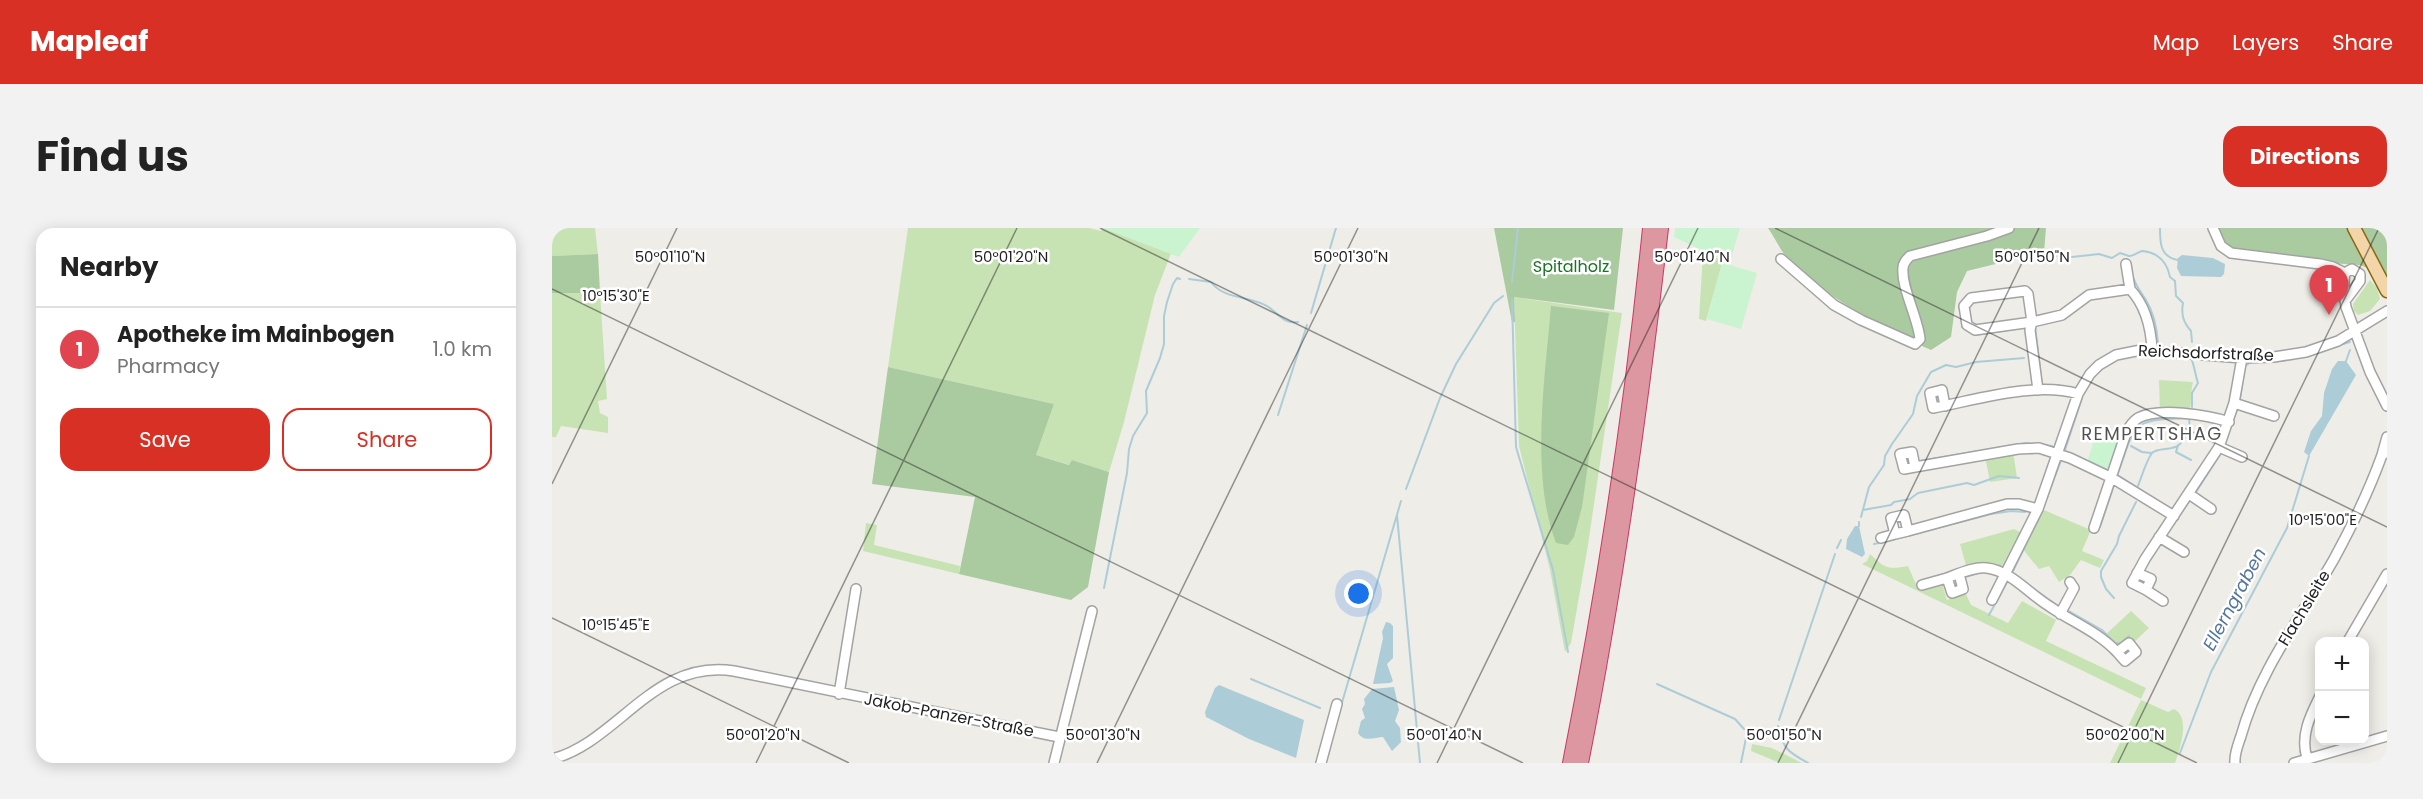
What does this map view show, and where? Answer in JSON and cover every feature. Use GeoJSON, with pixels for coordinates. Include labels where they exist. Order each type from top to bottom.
{"type":"FeatureCollection","features":[{"type":"Feature","properties":{"kind":"highway"},"geometry":{"type":"LineString","coordinates":[[1570,763],[1595,630],[1616,498],[1650,228]]}},
{"type":"Feature","properties":{"kind":"highway"},"geometry":{"type":"LineString","coordinates":[[1581,763],[1606,630],[1628,492],[1661,228]]}},
{"type":"Feature","properties":{"kind":"main road"},"geometry":{"type":"LineString","coordinates":[[2354,228],[2387,291]]}},
{"type":"Feature","properties":{"kind":"street"},"geometry":{"type":"LineString","coordinates":[[1780,259],[1834,305],[1861,320],[1915,344],[1920,339],[1919,328],[1905,280],[1904,262],[1910,256],[1978,239],[2009,228]]}},
{"type":"Feature","properties":{"kind":"street"},"geometry":{"type":"LineString","coordinates":[[2213,228],[2222,246],[2231,254],[2320,264],[2345,273]]}},
{"type":"Feature","properties":{"kind":"street"},"geometry":{"type":"LineString","coordinates":[[2126,264],[2130,289],[2144,311],[2150,327],[2152,350]]}},
{"type":"Feature","properties":{"kind":"street"},"geometry":{"type":"LineString","coordinates":[[2345,301],[2360,278],[2355,270],[2349,269],[2345,273],[2345,301],[2370,372],[2387,406]]}},
{"type":"Feature","properties":{"kind":"street"},"geometry":{"type":"LineString","coordinates":[[2038,390],[2030,330],[2032,322],[2028,294],[2025,291],[1971,298],[1964,306],[1967,324],[1975,330],[2032,322],[2062,315],[2089,295],[2130,289]]}},
{"type":"Feature","properties":{"kind":"street","name":"Reichsdorfstraße"},"geometry":{"type":"LineString","coordinates":[[1992,600],[2038,509],[2078,394],[2090,374],[2107,360],[2127,351],[2152,350],[2242,358],[2274,357],[2306,352],[2338,340],[2387,311]]}},
{"type":"Feature","properties":{"kind":"street"},"geometry":{"type":"LineString","coordinates":[[2163,601],[2132,583],[2159,537],[2219,447],[2234,404],[2242,358]]}},
{"type":"Feature","properties":{"kind":"street"},"geometry":{"type":"LineString","coordinates":[[1945,406],[2038,390],[2058,389],[2078,394]]}},
{"type":"Feature","properties":{"kind":"street"},"geometry":{"type":"LineString","coordinates":[[2234,404],[2274,416]]}},
{"type":"Feature","properties":{"kind":"street"},"geometry":{"type":"LineString","coordinates":[[2094,528],[2129,427],[2135,420],[2156,414],[2202,415],[2229,422]]}},
{"type":"Feature","properties":{"kind":"street","name":"Flachsleite"},"geometry":{"type":"LineString","coordinates":[[2235,763],[2244,724],[2259,686],[2346,537],[2385,454],[2387,437]]}},
{"type":"Feature","properties":{"kind":"street"},"geometry":{"type":"LineString","coordinates":[[2219,447],[2242,457]]}},
{"type":"Feature","properties":{"kind":"street"},"geometry":{"type":"LineString","coordinates":[[1915,466],[2018,448],[2038,448],[2112,478],[2174,516]]}},
{"type":"Feature","properties":{"kind":"street"},"geometry":{"type":"LineString","coordinates":[[2189,494],[2211,509]]}},
{"type":"Feature","properties":{"kind":"street"},"geometry":{"type":"LineString","coordinates":[[1881,538],[2007,504],[2019,504],[2038,509]]}},
{"type":"Feature","properties":{"kind":"street"},"geometry":{"type":"LineString","coordinates":[[1895,534],[1891,518],[1904,515],[1908,531]]}},
{"type":"Feature","properties":{"kind":"street"},"geometry":{"type":"LineString","coordinates":[[2159,537],[2184,552]]}},
{"type":"Feature","properties":{"kind":"street"},"geometry":{"type":"LineString","coordinates":[[1922,585],[1984,567],[2006,574],[2060,614],[2098,634],[2117,652]]}},
{"type":"Feature","properties":{"kind":"street"},"geometry":{"type":"LineString","coordinates":[[1947,578],[1952,593],[1963,589],[1959,574]]}},
{"type":"Feature","properties":{"kind":"street"},"geometry":{"type":"LineString","coordinates":[[2351,637],[2387,574]]}},
{"type":"Feature","properties":{"kind":"street"},"geometry":{"type":"LineString","coordinates":[[2060,614],[2074,588],[2070,582]]}},
{"type":"Feature","properties":{"kind":"street"},"geometry":{"type":"LineString","coordinates":[[839,694],[856,589]]}},
{"type":"Feature","properties":{"kind":"street"},"geometry":{"type":"LineString","coordinates":[[1054,763],[1092,611]]}},
{"type":"Feature","properties":{"kind":"street","name":"Jakob-Panzer-Straße"},"geometry":{"type":"LineString","coordinates":[[558,760],[589,743],[643,698],[673,681],[690,675],[726,670],[1059,737]]}},
{"type":"Feature","properties":{"kind":"street"},"geometry":{"type":"LineString","coordinates":[[1321,763],[1337,704]]}},
{"type":"Feature","properties":{"kind":"street"},"geometry":{"type":"LineString","coordinates":[[2307,758],[2304,740],[2306,727],[2315,706]]}},
{"type":"Feature","properties":{"kind":"street"},"geometry":{"type":"LineString","coordinates":[[2294,763],[2387,736]]}},
{"type":"Feature","properties":{"kind":"green space"},"geometry":{"type":"Polygon","coordinates":[[[552,228],[595,228],[598,254],[552,256],[552,228]]]}},
{"type":"Feature","properties":{"kind":"green space"},"geometry":{"type":"Polygon","coordinates":[[[908,228],[1089,228],[1101,231],[1103,228],[1175,243],[1155,295],[1124,422],[1109,472],[1072,460],[1070,465],[1036,455],[1054,404],[888,367],[908,228]]]}},
{"type":"Feature","properties":{"kind":"green space"},"geometry":{"type":"Polygon","coordinates":[[[1102,228],[1200,228],[1179,257],[1102,228]]]}},
{"type":"Feature","properties":{"kind":"green space","name":"Spitalholz"},"geometry":{"type":"Polygon","coordinates":[[[1494,228],[1623,228],[1614,310],[1514,297],[1515,322],[1512,322],[1494,228]]]}},
{"type":"Feature","properties":{"kind":"green space"},"geometry":{"type":"Polygon","coordinates":[[[1675,228],[1740,228],[1729,265],[1757,273],[1741,329],[1707,319],[1723,260],[1674,237],[1675,228]]]}},
{"type":"Feature","properties":{"kind":"green space"},"geometry":{"type":"Polygon","coordinates":[[[1768,228],[2046,228],[2044,252],[1967,271],[1957,292],[1951,337],[1931,350],[1875,322],[1818,286],[1788,259],[1768,228]]]}},
{"type":"Feature","properties":{"kind":"green space"},"geometry":{"type":"Polygon","coordinates":[[[2217,228],[2387,228],[2387,276],[2360,265],[2316,262],[2227,248],[2217,228]]]}},
{"type":"Feature","properties":{"kind":"green space"},"geometry":{"type":"Polygon","coordinates":[[[598,254],[600,293],[552,293],[552,256],[598,254]]]}},
{"type":"Feature","properties":{"kind":"green space"},"geometry":{"type":"Polygon","coordinates":[[[1703,254],[1723,260],[1706,321],[1699,319],[1703,254]]]}},
{"type":"Feature","properties":{"kind":"green space"},"geometry":{"type":"Polygon","coordinates":[[[2370,280],[2377,288],[2380,299],[2370,311],[2358,315],[2354,311],[2353,304],[2370,280]]]}},
{"type":"Feature","properties":{"kind":"green space"},"geometry":{"type":"Polygon","coordinates":[[[552,293],[600,293],[607,399],[598,401],[600,413],[608,417],[608,433],[561,426],[556,437],[552,437],[552,293]]]}},
{"type":"Feature","properties":{"kind":"green space"},"geometry":{"type":"Polygon","coordinates":[[[1514,297],[1622,313],[1588,545],[1571,643],[1565,652],[1550,570],[1519,446],[1514,297]]]}},
{"type":"Feature","properties":{"kind":"green space"},"geometry":{"type":"Polygon","coordinates":[[[1551,306],[1609,313],[1582,507],[1574,537],[1568,545],[1556,543],[1543,487],[1541,457],[1543,395],[1551,306]]]}},
{"type":"Feature","properties":{"kind":"green space"},"geometry":{"type":"Polygon","coordinates":[[[888,367],[1054,404],[1036,455],[1069,465],[1072,460],[1109,472],[1088,587],[1071,600],[959,574],[975,497],[872,484],[888,367]]]}},
{"type":"Feature","properties":{"kind":"green space"},"geometry":{"type":"Polygon","coordinates":[[[2159,380],[2193,382],[2189,414],[2160,413],[2159,380]]]}},
{"type":"Feature","properties":{"kind":"green space"},"geometry":{"type":"Polygon","coordinates":[[[2099,426],[2122,436],[2111,467],[2105,470],[2087,462],[2099,426]]]}},
{"type":"Feature","properties":{"kind":"green space"},"geometry":{"type":"Polygon","coordinates":[[[2013,451],[2017,478],[1990,482],[1985,456],[2013,451]]]}},
{"type":"Feature","properties":{"kind":"green space"},"geometry":{"type":"Polygon","coordinates":[[[2039,508],[2091,530],[2082,551],[2104,560],[2100,568],[2081,560],[2070,575],[2059,582],[2049,566],[2039,569],[2021,547],[2039,508]]]}},
{"type":"Feature","properties":{"kind":"green space"},"geometry":{"type":"Polygon","coordinates":[[[866,523],[877,525],[874,545],[960,566],[959,574],[863,551],[866,523]]]}},
{"type":"Feature","properties":{"kind":"green space"},"geometry":{"type":"Polygon","coordinates":[[[2014,529],[2020,532],[2001,568],[1967,569],[1960,544],[2014,529]]]}},
{"type":"Feature","properties":{"kind":"green space"},"geometry":{"type":"Polygon","coordinates":[[[1870,554],[1887,567],[1908,566],[1921,589],[1942,584],[1947,600],[1966,594],[1971,605],[2008,623],[2022,601],[2056,620],[2046,641],[2146,688],[2141,699],[1862,564],[1867,561],[1870,554]]]}},
{"type":"Feature","properties":{"kind":"green space"},"geometry":{"type":"Polygon","coordinates":[[[2131,611],[2149,628],[2132,644],[2115,649],[2103,637],[2131,611]]]}},
{"type":"Feature","properties":{"kind":"green space"},"geometry":{"type":"Polygon","coordinates":[[[2141,700],[2168,712],[2174,709],[2179,713],[2182,719],[2183,734],[2175,763],[2110,763],[2141,700]]]}},
{"type":"Feature","properties":{"kind":"green space"},"geometry":{"type":"Polygon","coordinates":[[[1752,744],[1772,748],[1802,763],[1780,763],[1751,751],[1752,744]]]}},
{"type":"Feature","properties":{"kind":"water"},"geometry":{"type":"Polygon","coordinates":[[[2182,255],[2213,258],[2225,264],[2224,274],[2221,277],[2181,276],[2177,268],[2178,258],[2182,255]]]}},
{"type":"Feature","properties":{"kind":"water"},"geometry":{"type":"Polygon","coordinates":[[[2338,361],[2346,361],[2356,375],[2309,456],[2304,452],[2311,431],[2322,416],[2324,393],[2332,369],[2338,361]]]}},
{"type":"Feature","properties":{"kind":"water"},"geometry":{"type":"Polygon","coordinates":[[[1855,526],[1859,526],[1865,554],[1862,557],[1846,549],[1847,539],[1855,526]]]}},
{"type":"Feature","properties":{"kind":"water"},"geometry":{"type":"Polygon","coordinates":[[[1386,622],[1393,626],[1393,658],[1387,664],[1393,681],[1373,684],[1383,638],[1382,632],[1386,622]]]}},
{"type":"Feature","properties":{"kind":"water"},"geometry":{"type":"Polygon","coordinates":[[[1219,685],[1304,720],[1296,758],[1249,739],[1206,717],[1205,712],[1215,688],[1219,685]]]}},
{"type":"Feature","properties":{"kind":"water"},"geometry":{"type":"Polygon","coordinates":[[[1394,687],[1399,710],[1395,721],[1400,728],[1401,742],[1392,751],[1383,737],[1366,739],[1358,733],[1361,721],[1365,718],[1362,709],[1365,704],[1364,699],[1372,689],[1394,687]]]}},
{"type":"Feature","properties":{"kind":"waterway"},"geometry":{"type":"LineString","coordinates":[[1311,313],[1336,228]]}},
{"type":"Feature","properties":{"kind":"waterway"},"geometry":{"type":"LineString","coordinates":[[1512,282],[1518,228]]}},
{"type":"Feature","properties":{"kind":"waterway"},"geometry":{"type":"LineString","coordinates":[[2160,228],[2164,253],[2178,260]]}},
{"type":"Feature","properties":{"kind":"waterway"},"geometry":{"type":"LineString","coordinates":[[2033,258],[2052,255],[2072,257],[2099,254],[2112,258],[2120,253],[2129,256],[2143,251],[2158,256],[2167,267],[2170,277],[2175,281],[2176,296],[2183,303],[2183,318],[2191,331],[2192,342]]}},
{"type":"Feature","properties":{"kind":"waterway"},"geometry":{"type":"LineString","coordinates":[[2132,274],[2151,310],[2158,343]]}},
{"type":"Feature","properties":{"kind":"waterway"},"geometry":{"type":"LineString","coordinates":[[1104,588],[1127,473],[1129,449],[1133,436],[1147,413],[1146,391],[1164,344],[1164,316],[1167,302],[1173,284],[1177,278],[1180,279]]}},
{"type":"Feature","properties":{"kind":"waterway"},"geometry":{"type":"LineString","coordinates":[[1189,279],[1211,282],[1231,295],[1263,304],[1286,321],[1298,322]]}},
{"type":"Feature","properties":{"kind":"waterway"},"geometry":{"type":"LineString","coordinates":[[1406,489],[1440,398],[1456,364],[1494,303],[1503,296]]}},
{"type":"Feature","properties":{"kind":"waterway"},"geometry":{"type":"LineString","coordinates":[[1512,299],[1516,447],[1553,570],[1568,652]]}},
{"type":"Feature","properties":{"kind":"waterway"},"geometry":{"type":"LineString","coordinates":[[2059,385],[2042,385],[2035,326],[2064,319],[2079,308]]}},
{"type":"Feature","properties":{"kind":"waterway"},"geometry":{"type":"LineString","coordinates":[[1278,415],[1307,325]]}},
{"type":"Feature","properties":{"kind":"waterway"},"geometry":{"type":"LineString","coordinates":[[1962,327],[1975,335],[2021,328]]}},
{"type":"Feature","properties":{"kind":"waterway"},"geometry":{"type":"LineString","coordinates":[[2333,347],[2350,342]]}},
{"type":"Feature","properties":{"kind":"waterway","name":"Ellerngraben"},"geometry":{"type":"LineString","coordinates":[[2346,361],[2350,350]]}},
{"type":"Feature","properties":{"kind":"waterway"},"geometry":{"type":"LineString","coordinates":[[1861,517],[1869,487],[1884,465],[1885,456],[1892,444],[1913,414],[1917,396],[1931,372],[1946,365],[1956,367],[1976,362],[2024,358]]}},
{"type":"Feature","properties":{"kind":"waterway"},"geometry":{"type":"LineString","coordinates":[[2191,358],[2198,383],[2192,393],[2192,407]]}},
{"type":"Feature","properties":{"kind":"waterway"},"geometry":{"type":"LineString","coordinates":[[2278,361],[2293,359]]}},
{"type":"Feature","properties":{"kind":"waterway"},"geometry":{"type":"LineString","coordinates":[[2245,366],[2251,362]]}},
{"type":"Feature","properties":{"kind":"waterway"},"geometry":{"type":"LineString","coordinates":[[2240,399],[2244,372]]}},
{"type":"Feature","properties":{"kind":"waterway"},"geometry":{"type":"LineString","coordinates":[[2064,453],[2082,398]]}},
{"type":"Feature","properties":{"kind":"waterway"},"geometry":{"type":"LineString","coordinates":[[2233,421],[2237,410]]}},
{"type":"Feature","properties":{"kind":"waterway"},"geometry":{"type":"LineString","coordinates":[[2137,488],[2152,453],[2179,445],[2190,430],[2189,418]]}},
{"type":"Feature","properties":{"kind":"waterway"},"geometry":{"type":"LineString","coordinates":[[2117,476],[2128,444],[2138,427],[2156,420],[2190,418]]}},
{"type":"Feature","properties":{"kind":"waterway"},"geometry":{"type":"LineString","coordinates":[[2225,444],[2228,434]]}},
{"type":"Feature","properties":{"kind":"waterway"},"geometry":{"type":"LineString","coordinates":[[1920,461],[2026,443],[2052,446]]}},
{"type":"Feature","properties":{"kind":"waterway"},"geometry":{"type":"LineString","coordinates":[[2178,445],[2176,452],[2191,460]]}},
{"type":"Feature","properties":{"kind":"waterway"},"geometry":{"type":"LineString","coordinates":[[2131,446],[2142,452],[2151,453]]}},
{"type":"Feature","properties":{"kind":"waterway"},"geometry":{"type":"LineString","coordinates":[[2065,451],[2111,472]]}},
{"type":"Feature","properties":{"kind":"waterway"},"geometry":{"type":"LineString","coordinates":[[2196,492],[2221,453]]}},
{"type":"Feature","properties":{"kind":"waterway","name":"Ellerngraben"},"geometry":{"type":"LineString","coordinates":[[2180,753],[2211,672],[2287,528],[2309,456]]}},
{"type":"Feature","properties":{"kind":"waterway"},"geometry":{"type":"LineString","coordinates":[[2058,606],[2012,573],[2039,518],[2062,458]]}},
{"type":"Feature","properties":{"kind":"waterway"},"geometry":{"type":"LineString","coordinates":[[2116,474],[2170,508]]}},
{"type":"Feature","properties":{"kind":"waterway"},"geometry":{"type":"LineString","coordinates":[[1863,510],[1891,505],[1894,502],[1910,499],[1918,493],[1967,483],[1974,485],[1999,476],[2019,478]]}},
{"type":"Feature","properties":{"kind":"waterway"},"geometry":{"type":"LineString","coordinates":[[2100,527],[2115,482]]}},
{"type":"Feature","properties":{"kind":"waterway"},"geometry":{"type":"LineString","coordinates":[[2173,525],[2190,500]]}},
{"type":"Feature","properties":{"kind":"waterway"},"geometry":{"type":"LineString","coordinates":[[1341,706],[1401,501]]}},
{"type":"Feature","properties":{"kind":"waterway"},"geometry":{"type":"LineString","coordinates":[[2114,598],[2106,589],[2101,571],[2117,544],[2136,502]]}},
{"type":"Feature","properties":{"kind":"waterway"},"geometry":{"type":"LineString","coordinates":[[1888,541],[1991,514],[2011,511],[2025,512]]}},
{"type":"Feature","properties":{"kind":"waterway"},"geometry":{"type":"LineString","coordinates":[[1397,515],[1420,763]]}},
{"type":"Feature","properties":{"kind":"waterway"},"geometry":{"type":"LineString","coordinates":[[1837,548],[1841,540]]}},
{"type":"Feature","properties":{"kind":"waterway"},"geometry":{"type":"LineString","coordinates":[[1874,544],[1883,542]]}},
{"type":"Feature","properties":{"kind":"waterway"},"geometry":{"type":"LineString","coordinates":[[2147,565],[2155,552]]}},
{"type":"Feature","properties":{"kind":"waterway"},"geometry":{"type":"LineString","coordinates":[[1779,720],[1835,554]]}},
{"type":"Feature","properties":{"kind":"waterway"},"geometry":{"type":"LineString","coordinates":[[1965,577],[1982,572]]}},
{"type":"Feature","properties":{"kind":"waterway"},"geometry":{"type":"LineString","coordinates":[[1989,615],[2007,582]]}},
{"type":"Feature","properties":{"kind":"waterway"},"geometry":{"type":"LineString","coordinates":[[2067,610],[2102,630],[2115,643],[2121,643],[2129,636]]}},
{"type":"Feature","properties":{"kind":"waterway"},"geometry":{"type":"LineString","coordinates":[[1251,679],[1320,708]]}},
{"type":"Feature","properties":{"kind":"waterway"},"geometry":{"type":"LineString","coordinates":[[1657,684],[1735,719],[1744,729]]}},
{"type":"Feature","properties":{"kind":"waterway"},"geometry":{"type":"LineString","coordinates":[[1778,726],[1787,749],[1808,763]]}},
{"type":"Feature","properties":{"kind":"waterway"},"geometry":{"type":"LineString","coordinates":[[1741,763],[1746,738]]}},
{"type":"Feature","properties":{"kind":"waterway"},"geometry":{"type":"LineString","coordinates":[[1328,755],[1330,746]]}},
{"type":"Feature","properties":{"kind":"place","name":"Apotheke im Mainbogen"},"geometry":{"type":"Point","coordinates":[2329,315]}},
{"type":"Feature","properties":{"kind":"district","name":"REMPERTSHAG"},"geometry":{"type":"Point","coordinates":[2152,433]}}]}
